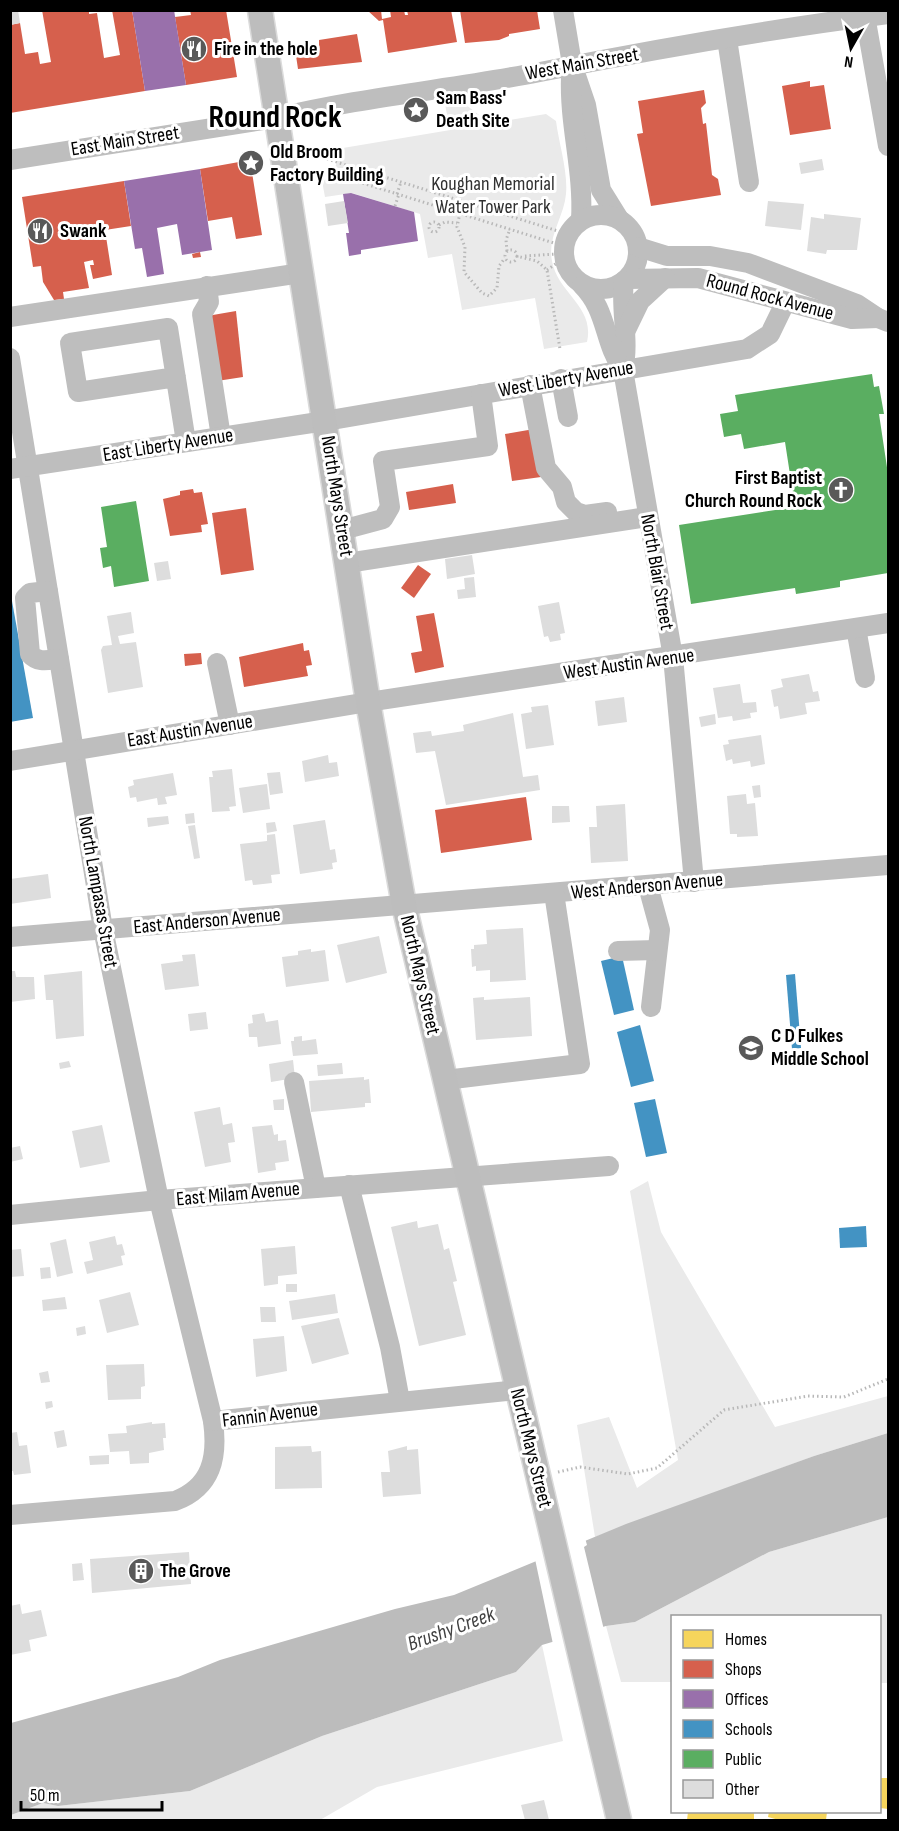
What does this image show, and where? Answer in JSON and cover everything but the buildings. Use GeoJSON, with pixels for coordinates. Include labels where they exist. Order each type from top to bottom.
{"type":"FeatureCollection","features":[{"type":"Feature","properties":{"kind":"main road","name":"North Mays Street"},"geometry":{"type":"LineString","coordinates":[[260,10],[368,702],[404,905],[619,1821]]}},
{"type":"Feature","properties":{"kind":"street"},"geometry":{"type":"LineString","coordinates":[[563,10],[572,64],[586,105],[601,190],[619,219],[629,227],[638,247],[637,263],[625,280],[608,289],[595,289],[582,285],[572,276],[563,252],[565,239],[571,228],[581,220],[594,215],[606,215],[619,219]]}},
{"type":"Feature","properties":{"kind":"street","name":"West Main Street"},"geometry":{"type":"LineString","coordinates":[[276,118],[319,108],[865,14],[888,14]]}},
{"type":"Feature","properties":{"kind":"street"},"geometry":{"type":"LineString","coordinates":[[865,14],[888,146]]}},
{"type":"Feature","properties":{"kind":"street"},"geometry":{"type":"LineString","coordinates":[[727,39],[749,182]]}},
{"type":"Feature","properties":{"kind":"street"},"geometry":{"type":"LineString","coordinates":[[572,64],[570,104],[583,191],[581,220]]}},
{"type":"Feature","properties":{"kind":"street","name":"East Main Street"},"geometry":{"type":"LineString","coordinates":[[10,160],[276,118]]}},
{"type":"Feature","properties":{"kind":"street","name":"Round Rock Avenue"},"geometry":{"type":"LineString","coordinates":[[638,247],[666,256],[710,256],[748,263],[857,303],[883,320]]}},
{"type":"Feature","properties":{"kind":"street"},"geometry":{"type":"LineString","coordinates":[[10,317],[301,273]]}},
{"type":"Feature","properties":{"kind":"street"},"geometry":{"type":"LineString","coordinates":[[625,334],[634,308],[665,278]]}},
{"type":"Feature","properties":{"kind":"street","name":"Round Rock Avenue"},"geometry":{"type":"LineString","coordinates":[[625,280],[665,278],[715,281],[785,303],[852,319],[883,320]]}},
{"type":"Feature","properties":{"kind":"street","name":"North Blair Street"},"geometry":{"type":"LineString","coordinates":[[622,370],[627,352],[621,307],[625,280]]}},
{"type":"Feature","properties":{"kind":"street","name":"North Blair Street"},"geometry":{"type":"LineString","coordinates":[[582,285],[599,306],[612,354],[622,370],[673,657],[694,882]]}},
{"type":"Feature","properties":{"kind":"street"},"geometry":{"type":"LineString","coordinates":[[207,286],[209,302],[202,314],[221,437]]}},
{"type":"Feature","properties":{"kind":"street","name":"West Liberty Avenue"},"geometry":{"type":"LineString","coordinates":[[325,421],[747,348],[770,333],[785,303]]}},
{"type":"Feature","properties":{"kind":"street"},"geometry":{"type":"LineString","coordinates":[[176,377],[78,392],[70,343],[168,328],[176,377],[186,442]]}},
{"type":"Feature","properties":{"kind":"street","name":"North Lampasas Street"},"geometry":{"type":"LineString","coordinates":[[10,358],[19,467],[48,591],[103,929],[159,1200],[213,1420]]}},
{"type":"Feature","properties":{"kind":"street"},"geometry":{"type":"LineString","coordinates":[[561,380],[568,417]]}},
{"type":"Feature","properties":{"kind":"street"},"geometry":{"type":"LineString","coordinates":[[530,385],[546,468],[562,487],[566,502],[576,512],[585,515],[646,511]]}},
{"type":"Feature","properties":{"kind":"street"},"geometry":{"type":"LineString","coordinates":[[342,530],[383,519],[390,507],[383,461],[488,446],[481,393]]}},
{"type":"Feature","properties":{"kind":"street","name":"East Liberty Avenue"},"geometry":{"type":"LineString","coordinates":[[19,467],[325,421]]}},
{"type":"Feature","properties":{"kind":"street"},"geometry":{"type":"LineString","coordinates":[[347,563],[646,511]]}},
{"type":"Feature","properties":{"kind":"street"},"geometry":{"type":"LineString","coordinates":[[48,591],[30,593],[25,598],[30,654],[42,661],[59,659]]}},
{"type":"Feature","properties":{"kind":"street","name":"West Austin Avenue"},"geometry":{"type":"LineString","coordinates":[[368,702],[888,623]]}},
{"type":"Feature","properties":{"kind":"street"},"geometry":{"type":"LineString","coordinates":[[856,628],[866,678]]}},
{"type":"Feature","properties":{"kind":"street"},"geometry":{"type":"LineString","coordinates":[[217,663],[230,725]]}},
{"type":"Feature","properties":{"kind":"street","name":"East Austin Avenue"},"geometry":{"type":"LineString","coordinates":[[10,760],[368,702]]}},
{"type":"Feature","properties":{"kind":"street","name":"West Anderson Avenue"},"geometry":{"type":"LineString","coordinates":[[404,905],[888,865]]}},
{"type":"Feature","properties":{"kind":"street"},"geometry":{"type":"LineString","coordinates":[[648,886],[660,930],[651,1007]]}},
{"type":"Feature","properties":{"kind":"street"},"geometry":{"type":"LineString","coordinates":[[445,1080],[580,1064],[554,893]]}},
{"type":"Feature","properties":{"kind":"street","name":"East Anderson Avenue"},"geometry":{"type":"LineString","coordinates":[[10,937],[404,905]]}},
{"type":"Feature","properties":{"kind":"street"},"geometry":{"type":"LineString","coordinates":[[618,951],[657,950]]}},
{"type":"Feature","properties":{"kind":"street"},"geometry":{"type":"LineString","coordinates":[[294,1082],[316,1188]]}},
{"type":"Feature","properties":{"kind":"street","name":"East Milam Avenue"},"geometry":{"type":"LineString","coordinates":[[10,1215],[159,1200],[609,1166]]}},
{"type":"Feature","properties":{"kind":"street"},"geometry":{"type":"LineString","coordinates":[[349,1185],[390,1347],[400,1401]]}},
{"type":"Feature","properties":{"kind":"street","name":"Fannin Avenue"},"geometry":{"type":"LineString","coordinates":[[10,1515],[160,1503],[186,1497],[202,1485],[212,1467],[216,1442],[213,1420],[517,1390]]}},
{"type":"Feature","properties":{"kind":"path"},"geometry":{"type":"LineString","coordinates":[[327,159],[561,232]]}},
{"type":"Feature","properties":{"kind":"path"},"geometry":{"type":"LineString","coordinates":[[324,171],[557,244]]}},
{"type":"Feature","properties":{"kind":"path"},"geometry":{"type":"LineString","coordinates":[[395,206],[400,182]]}},
{"type":"Feature","properties":{"kind":"path"},"geometry":{"type":"LineString","coordinates":[[461,201],[457,223],[465,251],[465,274],[484,294],[489,296],[497,288],[499,266],[505,258],[506,240],[510,229]]}},
{"type":"Feature","properties":{"kind":"path"},"geometry":{"type":"LineString","coordinates":[[439,225],[448,221],[457,223]]}},
{"type":"Feature","properties":{"kind":"path"},"geometry":{"type":"LineString","coordinates":[[507,251],[512,250],[518,256],[537,261],[547,270],[560,349]]}},
{"type":"Feature","properties":{"kind":"path"},"geometry":{"type":"LineString","coordinates":[[505,258],[512,261],[518,256],[556,254]]}},
{"type":"Feature","properties":{"kind":"path"},"geometry":{"type":"LineString","coordinates":[[547,270],[557,263]]}},
{"type":"Feature","properties":{"kind":"path"},"geometry":{"type":"LineString","coordinates":[[539,1476],[580,1467],[628,1474],[657,1468],[724,1410],[808,1396],[844,1397],[888,1379]]}},
{"type":"Feature","properties":{"kind":"green space"},"geometry":{"type":"Polygon","coordinates":[[[461,101],[479,115],[480,120],[449,125],[445,104],[461,101]]]}},
{"type":"Feature","properties":{"kind":"green space","name":"Koughan Memorial Water Tower Park"},"geometry":{"type":"Polygon","coordinates":[[[546,114],[556,121],[566,185],[565,202],[552,244],[552,261],[561,283],[586,319],[587,342],[544,349],[535,298],[462,310],[452,254],[428,258],[420,214],[352,193],[325,197],[322,181],[332,176],[338,159],[337,149],[546,114]]]}},
{"type":"Feature","properties":{"kind":"green space"},"geometry":{"type":"Polygon","coordinates":[[[648,1181],[661,1232],[775,1427],[888,1396],[888,1433],[814,1456],[595,1537],[577,1425],[609,1417],[637,1488],[678,1460],[630,1191],[648,1181]]]}},
{"type":"Feature","properties":{"kind":"green space"},"geometry":{"type":"Polygon","coordinates":[[[888,1517],[888,1683],[881,1683],[881,1615],[671,1615],[671,1682],[621,1682],[606,1626],[635,1622],[769,1552],[888,1517]]]}},
{"type":"Feature","properties":{"kind":"green space"},"geometry":{"type":"Polygon","coordinates":[[[542,1645],[563,1741],[377,1787],[320,1820],[11,1820],[11,1815],[43,1803],[58,1806],[190,1791],[322,1736],[516,1672],[542,1645]]]}},
{"type":"Feature","properties":{"kind":"water","name":"Brushy Creek"},"geometry":{"type":"Polygon","coordinates":[[[888,1433],[888,1517],[769,1552],[635,1622],[606,1626],[542,1645],[516,1672],[322,1736],[190,1791],[58,1806],[43,1803],[11,1815],[11,1723],[178,1677],[220,1660],[395,1609],[454,1595],[626,1524],[814,1456],[888,1433]]]}},
{"type":"Feature","properties":{"kind":"pier"},"geometry":{"type":"Polygon","coordinates":[[[585,1538],[587,1545],[584,1547],[604,1630],[553,1644],[535,1559],[585,1538]]]}},
{"type":"Feature","properties":{"kind":"place","name":"Fire in the hole"},"geometry":{"type":"Point","coordinates":[194,49]}},
{"type":"Feature","properties":{"kind":"place","name":"Sam Bass' Death Site"},"geometry":{"type":"Point","coordinates":[416,110]}},
{"type":"Feature","properties":{"kind":"place","name":"Old Broom Factory Building"},"geometry":{"type":"Point","coordinates":[251,163]}},
{"type":"Feature","properties":{"kind":"place","name":"Swank"},"geometry":{"type":"Point","coordinates":[40,231]}},
{"type":"Feature","properties":{"kind":"place","name":"First Baptist Church Round Rock"},"geometry":{"type":"Point","coordinates":[841,490]}},
{"type":"Feature","properties":{"kind":"place","name":"C D Fulkes Middle School"},"geometry":{"type":"Point","coordinates":[751,1048]}},
{"type":"Feature","properties":{"kind":"place","name":"The Grove"},"geometry":{"type":"Point","coordinates":[141,1571]}},
{"type":"Feature","properties":{"kind":"district","name":"Round Rock"},"geometry":{"type":"Point","coordinates":[275,117]}}]}
